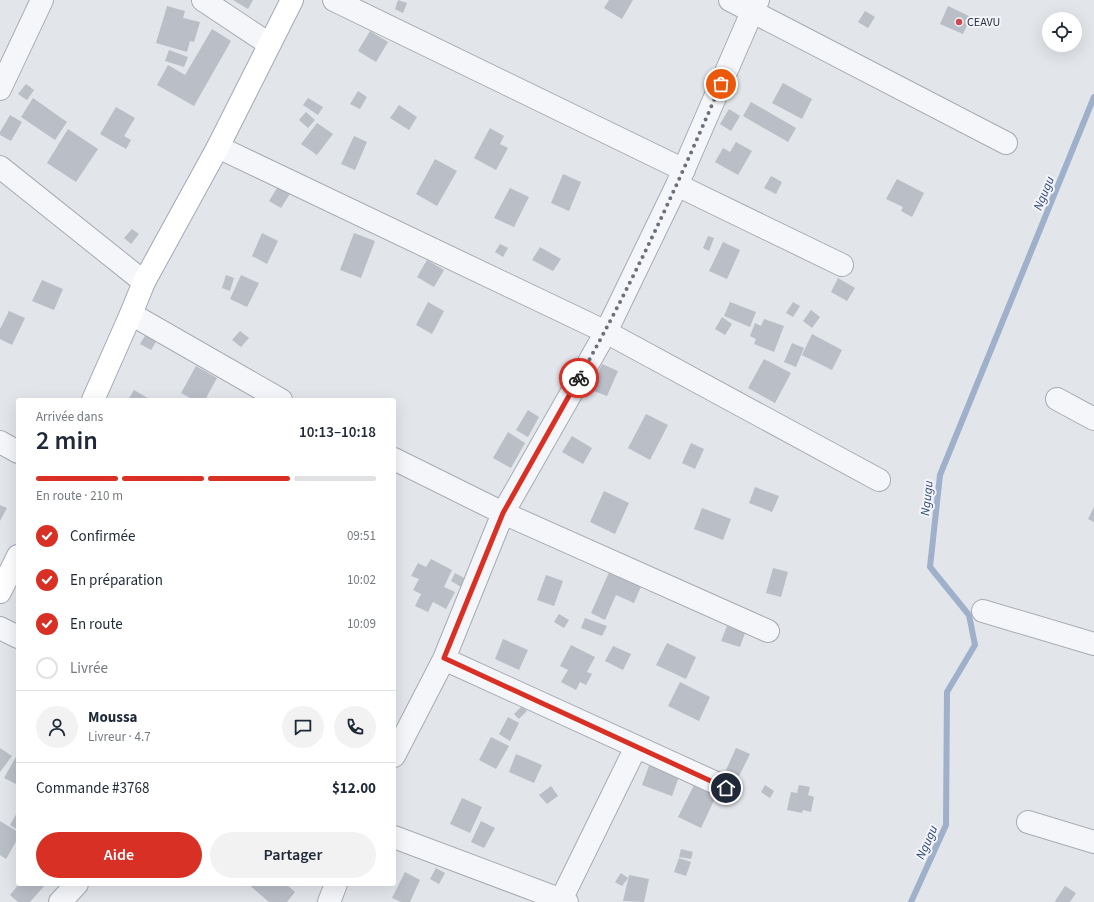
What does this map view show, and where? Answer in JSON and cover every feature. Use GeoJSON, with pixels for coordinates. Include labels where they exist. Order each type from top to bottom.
{"type":"FeatureCollection","features":[{"type":"Feature","properties":{"kind":"main road"},"geometry":{"type":"LineString","coordinates":[[94,398],[144,282],[218,146],[292,0]]}},
{"type":"Feature","properties":{"kind":"main road"},"geometry":{"type":"LineString","coordinates":[[0,592],[16,560]]}},
{"type":"Feature","properties":{"kind":"street"},"geometry":{"type":"LineString","coordinates":[[0,89],[42,0]]}},
{"type":"Feature","properties":{"kind":"street"},"geometry":{"type":"LineString","coordinates":[[203,0],[269,44]]}},
{"type":"Feature","properties":{"kind":"street"},"geometry":{"type":"LineString","coordinates":[[334,0],[680,178],[842,265]]}},
{"type":"Feature","properties":{"kind":"street"},"geometry":{"type":"LineString","coordinates":[[730,0],[755,6],[1006,143]]}},
{"type":"Feature","properties":{"kind":"street"},"geometry":{"type":"LineString","coordinates":[[396,752],[444,658],[503,513],[606,332],[680,178],[755,6]]}},
{"type":"Feature","properties":{"kind":"street"},"geometry":{"type":"LineString","coordinates":[[218,146],[606,332],[879,480]]}},
{"type":"Feature","properties":{"kind":"street"},"geometry":{"type":"LineString","coordinates":[[0,167],[144,282]]}},
{"type":"Feature","properties":{"kind":"street"},"geometry":{"type":"LineString","coordinates":[[131,314],[278,398]]}},
{"type":"Feature","properties":{"kind":"street"},"geometry":{"type":"LineString","coordinates":[[1057,399],[1094,419]]}},
{"type":"Feature","properties":{"kind":"street"},"geometry":{"type":"LineString","coordinates":[[0,442],[16,451]]}},
{"type":"Feature","properties":{"kind":"street"},"geometry":{"type":"LineString","coordinates":[[396,460],[503,513],[768,631]]}},
{"type":"Feature","properties":{"kind":"street"},"geometry":{"type":"LineString","coordinates":[[983,611],[1094,644]]}},
{"type":"Feature","properties":{"kind":"street"},"geometry":{"type":"LineString","coordinates":[[0,628],[16,636]]}},
{"type":"Feature","properties":{"kind":"street"},"geometry":{"type":"LineString","coordinates":[[444,658],[726,788]]}},
{"type":"Feature","properties":{"kind":"street"},"geometry":{"type":"LineString","coordinates":[[396,838],[563,901],[636,747]]}},
{"type":"Feature","properties":{"kind":"street"},"geometry":{"type":"LineString","coordinates":[[1028,822],[1094,842]]}},
{"type":"Feature","properties":{"kind":"street"},"geometry":{"type":"LineString","coordinates":[[60,902],[75,886]]}},
{"type":"Feature","properties":{"kind":"street"},"geometry":{"type":"LineString","coordinates":[[329,902],[335,886]]}},
{"type":"Feature","properties":{"kind":"building"},"geometry":{"type":"Polygon","coordinates":[[[233,0],[253,0],[248,9],[233,0]]]}},
{"type":"Feature","properties":{"kind":"building"},"geometry":{"type":"Polygon","coordinates":[[[398,0],[407,3],[403,13],[395,9],[398,0]]]}},
{"type":"Feature","properties":{"kind":"building"},"geometry":{"type":"Polygon","coordinates":[[[609,0],[633,0],[622,19],[604,8],[609,0]]]}},
{"type":"Feature","properties":{"kind":"building"},"geometry":{"type":"Polygon","coordinates":[[[167,6],[185,11],[183,18],[200,22],[194,42],[190,41],[187,52],[156,43],[167,6]]]}},
{"type":"Feature","properties":{"kind":"building"},"geometry":{"type":"Polygon","coordinates":[[[948,6],[971,17],[963,34],[940,24],[948,6]]]}},
{"type":"Feature","properties":{"kind":"building"},"geometry":{"type":"Polygon","coordinates":[[[865,11],[875,17],[868,28],[858,22],[865,11]]]}},
{"type":"Feature","properties":{"kind":"building"},"geometry":{"type":"Polygon","coordinates":[[[212,29],[231,41],[194,106],[157,85],[168,65],[185,75],[212,29]]]}},
{"type":"Feature","properties":{"kind":"building"},"geometry":{"type":"Polygon","coordinates":[[[370,31],[388,42],[376,62],[358,51],[370,31]]]}},
{"type":"Feature","properties":{"kind":"building"},"geometry":{"type":"Polygon","coordinates":[[[169,50],[188,57],[184,67],[165,61],[169,50]]]}},
{"type":"Feature","properties":{"kind":"building"},"geometry":{"type":"Polygon","coordinates":[[[783,83],[812,99],[802,119],[772,103],[783,83]]]}},
{"type":"Feature","properties":{"kind":"building"},"geometry":{"type":"Polygon","coordinates":[[[26,84],[34,90],[27,100],[18,94],[26,84]]]}},
{"type":"Feature","properties":{"kind":"building"},"geometry":{"type":"Polygon","coordinates":[[[358,91],[367,97],[360,109],[350,104],[358,91]]]}},
{"type":"Feature","properties":{"kind":"building"},"geometry":{"type":"Polygon","coordinates":[[[33,98],[67,122],[55,140],[21,117],[33,98]]]}},
{"type":"Feature","properties":{"kind":"building"},"geometry":{"type":"Polygon","coordinates":[[[308,98],[323,107],[318,115],[303,105],[308,98]]]}},
{"type":"Feature","properties":{"kind":"building"},"geometry":{"type":"Polygon","coordinates":[[[751,102],[796,128],[788,142],[743,116],[751,102]]]}},
{"type":"Feature","properties":{"kind":"building"},"geometry":{"type":"Polygon","coordinates":[[[399,105],[417,117],[409,130],[390,118],[399,105]]]}},
{"type":"Feature","properties":{"kind":"building"},"geometry":{"type":"Polygon","coordinates":[[[116,107],[135,118],[124,136],[131,140],[126,149],[100,134],[116,107]]]}},
{"type":"Feature","properties":{"kind":"building"},"geometry":{"type":"Polygon","coordinates":[[[729,109],[740,116],[731,131],[720,124],[729,109]]]}},
{"type":"Feature","properties":{"kind":"building"},"geometry":{"type":"Polygon","coordinates":[[[306,112],[315,120],[308,128],[299,120],[306,112]]]}},
{"type":"Feature","properties":{"kind":"building"},"geometry":{"type":"Polygon","coordinates":[[[10,115],[22,122],[11,141],[0,135],[0,132],[10,115]]]}},
{"type":"Feature","properties":{"kind":"building"},"geometry":{"type":"Polygon","coordinates":[[[317,123],[333,134],[317,155],[301,144],[317,123]]]}},
{"type":"Feature","properties":{"kind":"building"},"geometry":{"type":"Polygon","coordinates":[[[490,128],[504,136],[500,144],[508,148],[496,170],[474,158],[490,128]]]}},
{"type":"Feature","properties":{"kind":"building"},"geometry":{"type":"Polygon","coordinates":[[[68,129],[98,149],[76,182],[47,163],[68,129]]]}},
{"type":"Feature","properties":{"kind":"building"},"geometry":{"type":"Polygon","coordinates":[[[354,136],[367,142],[355,170],[341,164],[354,136]]]}},
{"type":"Feature","properties":{"kind":"building"},"geometry":{"type":"Polygon","coordinates":[[[736,142],[752,151],[738,175],[715,162],[723,148],[730,152],[736,142]]]}},
{"type":"Feature","properties":{"kind":"building"},"geometry":{"type":"Polygon","coordinates":[[[435,159],[457,171],[437,206],[416,194],[435,159]]]}},
{"type":"Feature","properties":{"kind":"building"},"geometry":{"type":"Polygon","coordinates":[[[563,174],[581,182],[569,211],[551,203],[563,174]]]}},
{"type":"Feature","properties":{"kind":"building"},"geometry":{"type":"Polygon","coordinates":[[[771,176],[782,182],[776,194],[764,188],[771,176]]]}},
{"type":"Feature","properties":{"kind":"building"},"geometry":{"type":"Polygon","coordinates":[[[897,179],[924,193],[912,217],[901,211],[903,207],[886,199],[897,179]]]}},
{"type":"Feature","properties":{"kind":"building"},"geometry":{"type":"Polygon","coordinates":[[[279,185],[291,192],[281,208],[269,201],[279,185]]]}},
{"type":"Feature","properties":{"kind":"building"},"geometry":{"type":"Polygon","coordinates":[[[510,188],[529,197],[514,227],[494,218],[510,188]]]}},
{"type":"Feature","properties":{"kind":"building"},"geometry":{"type":"Polygon","coordinates":[[[132,229],[139,234],[131,244],[124,238],[132,229]]]}},
{"type":"Feature","properties":{"kind":"building"},"geometry":{"type":"Polygon","coordinates":[[[262,233],[278,241],[267,264],[252,256],[262,233]]]}},
{"type":"Feature","properties":{"kind":"building"},"geometry":{"type":"Polygon","coordinates":[[[354,233],[375,241],[361,278],[340,270],[354,233]]]}},
{"type":"Feature","properties":{"kind":"building"},"geometry":{"type":"Polygon","coordinates":[[[708,236],[714,238],[709,251],[703,248],[708,236]]]}},
{"type":"Feature","properties":{"kind":"building"},"geometry":{"type":"Polygon","coordinates":[[[723,242],[740,250],[727,279],[709,271],[723,242]]]}},
{"type":"Feature","properties":{"kind":"building"},"geometry":{"type":"Polygon","coordinates":[[[500,244],[508,248],[503,257],[495,252],[500,244]]]}},
{"type":"Feature","properties":{"kind":"building"},"geometry":{"type":"Polygon","coordinates":[[[540,247],[561,259],[553,271],[532,260],[540,247]]]}},
{"type":"Feature","properties":{"kind":"building"},"geometry":{"type":"Polygon","coordinates":[[[427,260],[444,270],[434,287],[417,277],[427,260]]]}},
{"type":"Feature","properties":{"kind":"building"},"geometry":{"type":"Polygon","coordinates":[[[226,275],[234,278],[230,291],[222,288],[226,275]]]}},
{"type":"Feature","properties":{"kind":"building"},"geometry":{"type":"Polygon","coordinates":[[[241,275],[259,283],[247,307],[230,299],[241,275]]]}},
{"type":"Feature","properties":{"kind":"building"},"geometry":{"type":"Polygon","coordinates":[[[838,278],[855,288],[847,301],[831,292],[838,278]]]}},
{"type":"Feature","properties":{"kind":"building"},"geometry":{"type":"Polygon","coordinates":[[[42,280],[63,289],[54,310],[32,301],[42,280]]]}},
{"type":"Feature","properties":{"kind":"building"},"geometry":{"type":"Polygon","coordinates":[[[428,302],[444,311],[432,334],[416,325],[428,302]]]}},
{"type":"Feature","properties":{"kind":"building"},"geometry":{"type":"Polygon","coordinates":[[[730,302],[756,312],[750,327],[724,316],[730,302]]]}},
{"type":"Feature","properties":{"kind":"building"},"geometry":{"type":"Polygon","coordinates":[[[793,302],[800,306],[793,317],[786,313],[793,302]]]}},
{"type":"Feature","properties":{"kind":"building"},"geometry":{"type":"Polygon","coordinates":[[[811,310],[820,317],[812,328],[803,321],[811,310]]]}},
{"type":"Feature","properties":{"kind":"building"},"geometry":{"type":"Polygon","coordinates":[[[9,311],[25,318],[12,345],[0,339],[0,329],[9,311]]]}},
{"type":"Feature","properties":{"kind":"building"},"geometry":{"type":"Polygon","coordinates":[[[722,317],[732,324],[725,335],[715,329],[722,317]]]}},
{"type":"Feature","properties":{"kind":"building"},"geometry":{"type":"Polygon","coordinates":[[[764,319],[784,326],[774,352],[754,344],[756,339],[750,336],[755,323],[761,326],[764,319]]]}},
{"type":"Feature","properties":{"kind":"building"},"geometry":{"type":"Polygon","coordinates":[[[151,326],[162,332],[151,350],[140,344],[151,326]]]}},
{"type":"Feature","properties":{"kind":"building"},"geometry":{"type":"Polygon","coordinates":[[[240,331],[249,338],[241,347],[232,340],[240,331]]]}},
{"type":"Feature","properties":{"kind":"building"},"geometry":{"type":"Polygon","coordinates":[[[812,334],[842,350],[832,370],[802,355],[812,334]]]}},
{"type":"Feature","properties":{"kind":"building"},"geometry":{"type":"Polygon","coordinates":[[[792,343],[804,348],[796,367],[784,362],[792,343]]]}},
{"type":"Feature","properties":{"kind":"building"},"geometry":{"type":"Polygon","coordinates":[[[764,359],[791,373],[775,403],[748,388],[764,359]]]}},
{"type":"Feature","properties":{"kind":"building"},"geometry":{"type":"Polygon","coordinates":[[[602,364],[618,371],[607,396],[591,390],[602,364]]]}},
{"type":"Feature","properties":{"kind":"building"},"geometry":{"type":"Polygon","coordinates":[[[196,366],[217,378],[206,398],[190,398],[181,393],[196,366]]]}},
{"type":"Feature","properties":{"kind":"building"},"geometry":{"type":"Polygon","coordinates":[[[134,390],[148,398],[129,398],[134,390]]]}},
{"type":"Feature","properties":{"kind":"building"},"geometry":{"type":"Polygon","coordinates":[[[528,410],[539,417],[528,437],[516,430],[528,410]]]}},
{"type":"Feature","properties":{"kind":"building"},"geometry":{"type":"Polygon","coordinates":[[[646,414],[668,425],[650,460],[628,448],[646,414]]]}},
{"type":"Feature","properties":{"kind":"building"},"geometry":{"type":"Polygon","coordinates":[[[508,432],[525,443],[511,468],[493,458],[508,432]]]}},
{"type":"Feature","properties":{"kind":"building"},"geometry":{"type":"Polygon","coordinates":[[[572,436],[592,448],[583,464],[562,452],[572,436]]]}},
{"type":"Feature","properties":{"kind":"building"},"geometry":{"type":"Polygon","coordinates":[[[691,443],[704,449],[695,469],[682,463],[691,443]]]}},
{"type":"Feature","properties":{"kind":"building"},"geometry":{"type":"Polygon","coordinates":[[[755,487],[779,496],[772,512],[749,503],[755,487]]]}},
{"type":"Feature","properties":{"kind":"building"},"geometry":{"type":"Polygon","coordinates":[[[604,491],[629,503],[615,534],[590,522],[604,491]]]}},
{"type":"Feature","properties":{"kind":"building"},"geometry":{"type":"Polygon","coordinates":[[[0,505],[7,508],[0,521],[0,505]]]}},
{"type":"Feature","properties":{"kind":"building"},"geometry":{"type":"Polygon","coordinates":[[[1094,507],[1094,522],[1088,519],[1094,507]]]}},
{"type":"Feature","properties":{"kind":"building"},"geometry":{"type":"Polygon","coordinates":[[[702,508],[731,519],[723,540],[694,529],[702,508]]]}},
{"type":"Feature","properties":{"kind":"building"},"geometry":{"type":"Polygon","coordinates":[[[431,559],[452,570],[444,587],[455,592],[446,609],[433,602],[428,612],[415,606],[421,594],[413,590],[419,579],[411,576],[418,563],[426,567],[431,559]]]}},
{"type":"Feature","properties":{"kind":"building"},"geometry":{"type":"Polygon","coordinates":[[[611,568],[643,582],[634,603],[616,595],[605,620],[591,613],[611,568]]]}},
{"type":"Feature","properties":{"kind":"building"},"geometry":{"type":"Polygon","coordinates":[[[773,568],[788,572],[781,597],[766,593],[773,568]]]}},
{"type":"Feature","properties":{"kind":"building"},"geometry":{"type":"Polygon","coordinates":[[[455,573],[466,579],[461,587],[451,581],[455,573]]]}},
{"type":"Feature","properties":{"kind":"building"},"geometry":{"type":"Polygon","coordinates":[[[546,575],[563,581],[554,606],[537,600],[546,575]]]}},
{"type":"Feature","properties":{"kind":"building"},"geometry":{"type":"Polygon","coordinates":[[[559,614],[569,620],[564,628],[554,622],[559,614]]]}},
{"type":"Feature","properties":{"kind":"building"},"geometry":{"type":"Polygon","coordinates":[[[585,618],[607,626],[602,636],[581,628],[585,618]]]}},
{"type":"Feature","properties":{"kind":"building"},"geometry":{"type":"Polygon","coordinates":[[[727,626],[745,633],[740,647],[721,641],[727,626]]]}},
{"type":"Feature","properties":{"kind":"building"},"geometry":{"type":"Polygon","coordinates":[[[503,639],[528,650],[519,670],[495,659],[503,639]]]}},
{"type":"Feature","properties":{"kind":"building"},"geometry":{"type":"Polygon","coordinates":[[[667,643],[696,657],[686,679],[656,665],[667,643]]]}},
{"type":"Feature","properties":{"kind":"building"},"geometry":{"type":"Polygon","coordinates":[[[571,645],[595,657],[587,672],[592,674],[586,685],[580,682],[576,690],[561,682],[568,670],[560,666],[571,645]]]}},
{"type":"Feature","properties":{"kind":"building"},"geometry":{"type":"Polygon","coordinates":[[[613,646],[631,654],[623,670],[605,661],[613,646]]]}},
{"type":"Feature","properties":{"kind":"building"},"geometry":{"type":"Polygon","coordinates":[[[680,682],[710,697],[699,721],[668,706],[680,682]]]}},
{"type":"Feature","properties":{"kind":"building"},"geometry":{"type":"Polygon","coordinates":[[[522,706],[527,711],[519,719],[514,714],[522,706]]]}},
{"type":"Feature","properties":{"kind":"building"},"geometry":{"type":"Polygon","coordinates":[[[508,717],[519,723],[510,741],[499,734],[508,717]]]}},
{"type":"Feature","properties":{"kind":"building"},"geometry":{"type":"Polygon","coordinates":[[[491,737],[509,746],[496,769],[479,760],[491,737]]]}},
{"type":"Feature","properties":{"kind":"building"},"geometry":{"type":"Polygon","coordinates":[[[0,748],[12,756],[0,772],[0,748]]]}},
{"type":"Feature","properties":{"kind":"building"},"geometry":{"type":"Polygon","coordinates":[[[736,748],[750,754],[739,776],[726,770],[736,748]]]}},
{"type":"Feature","properties":{"kind":"building"},"geometry":{"type":"Polygon","coordinates":[[[516,754],[542,765],[534,783],[509,772],[516,754]]]}},
{"type":"Feature","properties":{"kind":"building"},"geometry":{"type":"Polygon","coordinates":[[[16,757],[16,784],[4,778],[16,757]]]}},
{"type":"Feature","properties":{"kind":"building"},"geometry":{"type":"Polygon","coordinates":[[[650,763],[680,774],[672,796],[642,785],[650,763]]]}},
{"type":"Feature","properties":{"kind":"building"},"geometry":{"type":"Polygon","coordinates":[[[694,785],[716,796],[701,828],[678,817],[694,785]]]}},
{"type":"Feature","properties":{"kind":"building"},"geometry":{"type":"Polygon","coordinates":[[[765,785],[774,791],[770,798],[761,792],[765,785]]]}},
{"type":"Feature","properties":{"kind":"building"},"geometry":{"type":"Polygon","coordinates":[[[799,785],[810,787],[808,795],[814,797],[811,812],[803,810],[802,813],[787,810],[791,792],[797,793],[799,785]]]}},
{"type":"Feature","properties":{"kind":"building"},"geometry":{"type":"Polygon","coordinates":[[[551,786],[558,796],[547,804],[539,795],[551,786]]]}},
{"type":"Feature","properties":{"kind":"building"},"geometry":{"type":"Polygon","coordinates":[[[462,798],[482,807],[470,833],[450,824],[462,798]]]}},
{"type":"Feature","properties":{"kind":"building"},"geometry":{"type":"Polygon","coordinates":[[[16,814],[16,829],[10,825],[16,814]]]}},
{"type":"Feature","properties":{"kind":"building"},"geometry":{"type":"Polygon","coordinates":[[[0,821],[16,831],[16,842],[6,859],[0,855],[0,821]]]}},
{"type":"Feature","properties":{"kind":"building"},"geometry":{"type":"Polygon","coordinates":[[[481,821],[495,828],[484,848],[471,842],[481,821]]]}},
{"type":"Feature","properties":{"kind":"building"},"geometry":{"type":"Polygon","coordinates":[[[681,849],[693,852],[691,859],[679,857],[681,849]]]}},
{"type":"Feature","properties":{"kind":"building"},"geometry":{"type":"Polygon","coordinates":[[[679,858],[691,862],[686,876],[674,872],[679,858]]]}},
{"type":"Feature","properties":{"kind":"building"},"geometry":{"type":"Polygon","coordinates":[[[436,868],[445,873],[439,884],[430,879],[436,868]]]}},
{"type":"Feature","properties":{"kind":"building"},"geometry":{"type":"Polygon","coordinates":[[[405,872],[420,880],[410,902],[401,902],[392,898],[405,872]]]}},
{"type":"Feature","properties":{"kind":"building"},"geometry":{"type":"Polygon","coordinates":[[[621,873],[628,878],[622,886],[615,882],[621,873]]]}},
{"type":"Feature","properties":{"kind":"building"},"geometry":{"type":"Polygon","coordinates":[[[629,875],[649,879],[644,902],[623,901],[629,875]]]}},
{"type":"Feature","properties":{"kind":"building"},"geometry":{"type":"Polygon","coordinates":[[[17,886],[44,886],[30,902],[18,902],[10,895],[17,886]]]}},
{"type":"Feature","properties":{"kind":"building"},"geometry":{"type":"Polygon","coordinates":[[[250,886],[288,886],[295,892],[287,902],[269,902],[250,886]]]}},
{"type":"Feature","properties":{"kind":"building"},"geometry":{"type":"Polygon","coordinates":[[[1065,886],[1076,893],[1070,902],[1056,902],[1055,901],[1065,886]]]}},
{"type":"Feature","properties":{"kind":"waterway","name":"Ngugu"},"geometry":{"type":"LineString","coordinates":[[911,902],[946,825],[947,692],[975,645],[969,615],[930,567],[940,475],[1094,97]]}},
{"type":"Feature","properties":{"kind":"way so far"},"geometry":{"type":"LineString","coordinates":[[579,378],[606,332],[677,185],[721,84]]}},
{"type":"Feature","properties":{"kind":"place","name":"CEAVU"},"geometry":{"type":"Point","coordinates":[959,22]}},
{"type":"Feature","properties":{"kind":"route"},"geometry":{"type":"LineString","coordinates":[[579,378],[503,513],[444,658],[726,788]]}}]}
